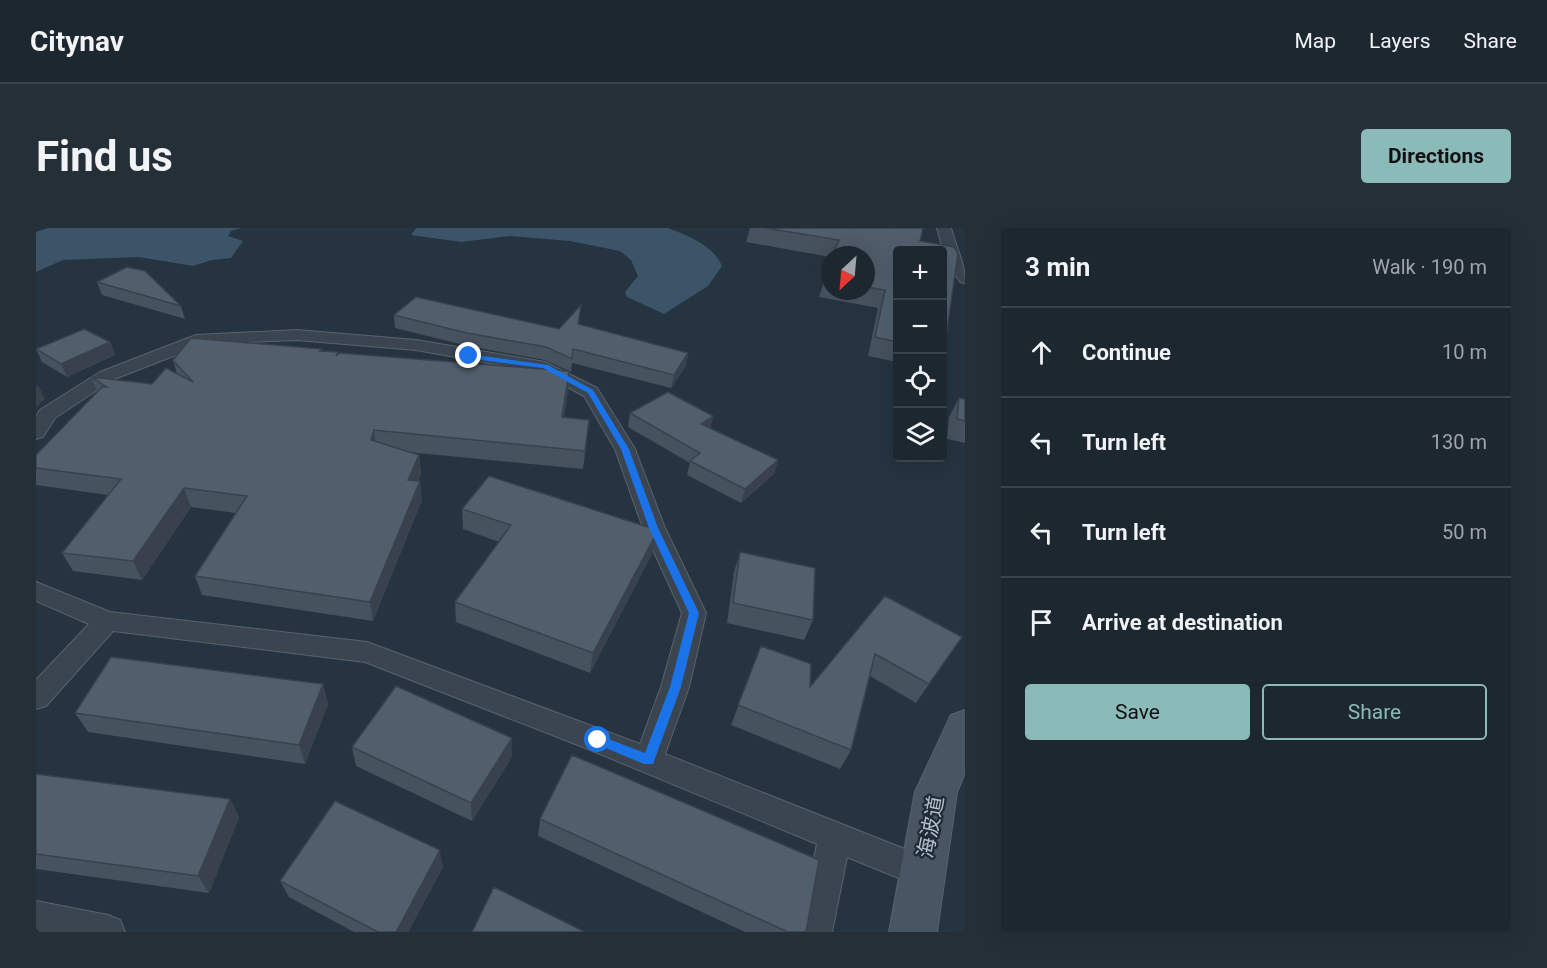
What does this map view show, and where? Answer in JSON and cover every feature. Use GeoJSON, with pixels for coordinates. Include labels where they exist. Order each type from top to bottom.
{"type":"FeatureCollection","features":[{"type":"Feature","properties":{"kind":"street"},"geometry":{"type":"LineString","coordinates":[[944,228],[952,257],[965,279]]}},
{"type":"Feature","properties":{"kind":"street"},"geometry":{"type":"LineString","coordinates":[[36,433],[47,414],[106,376],[202,339],[297,335],[416,345],[469,356],[545,367],[591,392],[625,449],[654,528],[694,613],[675,687],[648,760]]}},
{"type":"Feature","properties":{"kind":"street"},"geometry":{"type":"LineString","coordinates":[[36,591],[106,621],[367,652],[648,760],[923,873]]}},
{"type":"Feature","properties":{"kind":"street"},"geometry":{"type":"LineString","coordinates":[[36,698],[106,621]]}},
{"type":"Feature","properties":{"kind":"street","name":"海波道"},"geometry":{"type":"LineString","coordinates":[[913,932],[936,792],[965,728]]}},
{"type":"Feature","properties":{"kind":"street"},"geometry":{"type":"LineString","coordinates":[[815,932],[835,837]]}},
{"type":"Feature","properties":{"kind":"street"},"geometry":{"type":"LineString","coordinates":[[36,918],[108,932]]}},
{"type":"Feature","properties":{"kind":"water"},"geometry":{"type":"Polygon","coordinates":[[[48,228],[242,228],[231,231],[228,236],[243,241],[231,258],[212,260],[193,266],[139,257],[63,260],[36,272],[36,232],[48,228]]]}},
{"type":"Feature","properties":{"kind":"water"},"geometry":{"type":"Polygon","coordinates":[[[416,228],[668,228],[706,247],[713,252],[722,266],[708,286],[664,314],[627,297],[625,292],[638,276],[631,260],[620,251],[570,241],[510,236],[461,242],[411,235],[416,228]]]}},
{"type":"Feature","properties":{"kind":"building"},"geometry":{"type":"Polygon","coordinates":[[[766,228],[923,228],[920,241],[954,247],[958,253],[947,331],[947,246],[893,246],[893,341],[875,337],[885,290],[875,288],[875,246],[837,246],[839,240],[766,228]]]}},
{"type":"Feature","properties":{"kind":"building"},"geometry":{"type":"Polygon","coordinates":[[[127,267],[145,271],[181,306],[97,282],[127,267]]]}},
{"type":"Feature","properties":{"kind":"building"},"geometry":{"type":"Polygon","coordinates":[[[416,297],[559,329],[581,305],[578,324],[688,353],[674,375],[573,349],[572,359],[546,347],[467,333],[394,315],[416,297]]]}},
{"type":"Feature","properties":{"kind":"building"},"geometry":{"type":"Polygon","coordinates":[[[84,329],[110,342],[61,364],[36,349],[84,329]]]}},
{"type":"Feature","properties":{"kind":"building"},"geometry":{"type":"Polygon","coordinates":[[[191,338],[322,349],[320,351],[338,352],[336,356],[340,353],[567,371],[569,372],[562,417],[589,420],[585,451],[374,430],[371,440],[419,455],[408,480],[420,481],[370,602],[195,576],[247,496],[184,488],[133,561],[62,553],[121,479],[36,468],[36,455],[102,387],[107,387],[91,377],[152,384],[166,368],[193,382],[173,360],[191,338]]]}},
{"type":"Feature","properties":{"kind":"building"},"geometry":{"type":"Polygon","coordinates":[[[668,392],[713,416],[701,424],[778,460],[745,489],[690,461],[700,453],[630,413],[668,392]]]}},
{"type":"Feature","properties":{"kind":"building"},"geometry":{"type":"Polygon","coordinates":[[[959,398],[965,399],[965,421],[957,419],[959,398]]]}},
{"type":"Feature","properties":{"kind":"building"},"geometry":{"type":"Polygon","coordinates":[[[489,476],[654,529],[656,534],[593,653],[455,602],[511,525],[462,509],[489,476]]]}},
{"type":"Feature","properties":{"kind":"building"},"geometry":{"type":"Polygon","coordinates":[[[740,552],[815,568],[813,620],[733,603],[740,552]]]}},
{"type":"Feature","properties":{"kind":"building"},"geometry":{"type":"Polygon","coordinates":[[[885,596],[962,637],[929,684],[875,654],[851,750],[738,705],[761,646],[811,664],[810,687],[885,596]]]}},
{"type":"Feature","properties":{"kind":"building"},"geometry":{"type":"Polygon","coordinates":[[[111,657],[323,684],[299,745],[75,713],[111,657]]]}},
{"type":"Feature","properties":{"kind":"building"},"geometry":{"type":"Polygon","coordinates":[[[396,686],[512,738],[471,803],[352,747],[396,686]]]}},
{"type":"Feature","properties":{"kind":"building"},"geometry":{"type":"Polygon","coordinates":[[[572,755],[819,860],[806,932],[788,932],[540,819],[572,755]]]}},
{"type":"Feature","properties":{"kind":"building"},"geometry":{"type":"Polygon","coordinates":[[[36,774],[230,799],[198,876],[36,854],[36,774]]]}},
{"type":"Feature","properties":{"kind":"building"},"geometry":{"type":"Polygon","coordinates":[[[335,801],[440,850],[396,932],[378,932],[280,881],[335,801]]]}},
{"type":"Feature","properties":{"kind":"building"},"geometry":{"type":"Polygon","coordinates":[[[494,887],[585,932],[472,932],[494,887]]]}},
{"type":"Feature","properties":{"kind":"route"},"geometry":{"type":"LineString","coordinates":[[469,356],[545,367],[591,392],[625,449],[654,528],[694,613],[675,687],[648,760],[598,740]]}}]}
